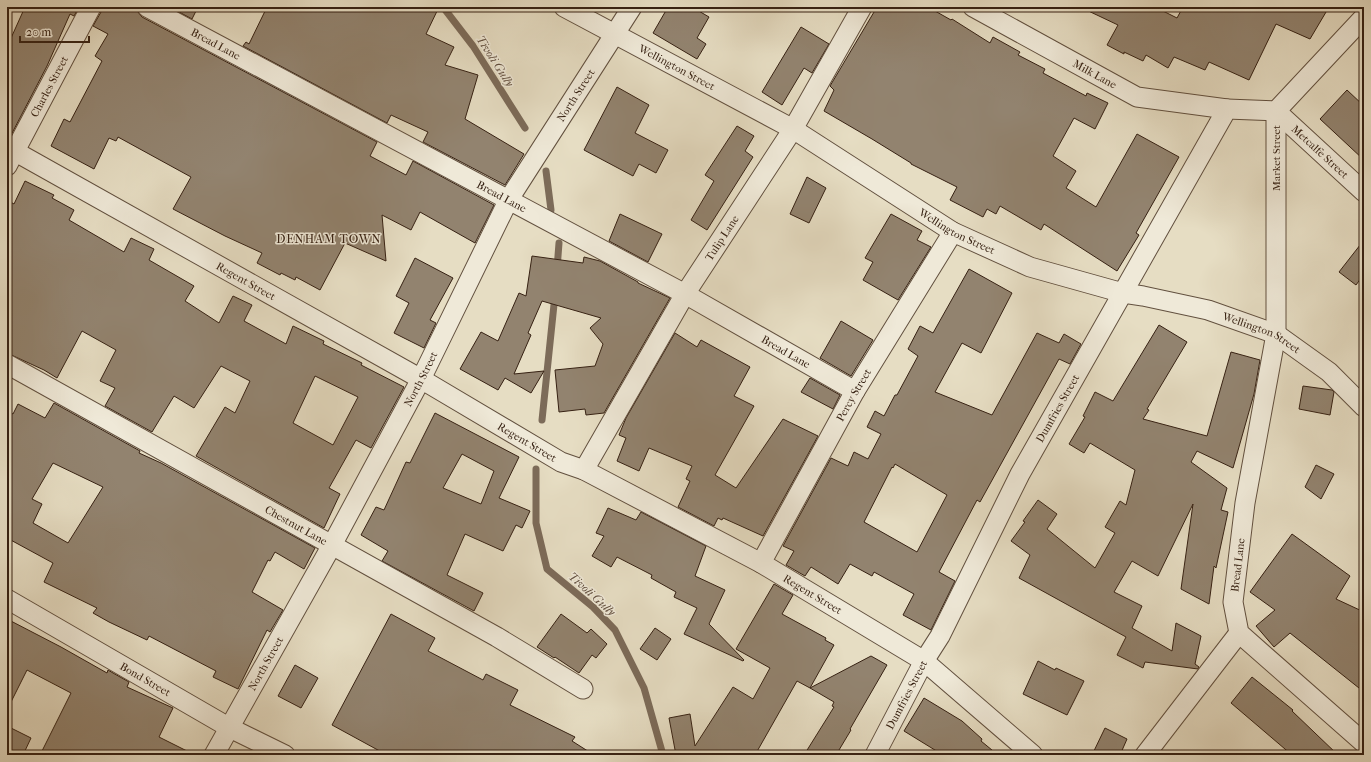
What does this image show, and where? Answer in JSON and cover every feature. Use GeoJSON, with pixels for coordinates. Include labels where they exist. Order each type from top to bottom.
{"type":"FeatureCollection","features":[{"type":"Feature","properties":{"kind":"street","name":"Charles Street"},"geometry":{"type":"LineString","coordinates":[[10,155],[91,7]]}},
{"type":"Feature","properties":{"kind":"street","name":"Bread Lane"},"geometry":{"type":"LineString","coordinates":[[147,7],[685,294],[855,391]]}},
{"type":"Feature","properties":{"kind":"street","name":"Wellington Street"},"geometry":{"type":"LineString","coordinates":[[564,7],[793,130],[953,232],[1030,267],[1123,294],[1143,296],[1208,310],[1276,334],[1329,372],[1364,408]]}},
{"type":"Feature","properties":{"kind":"street","name":"North Street"},"geometry":{"type":"LineString","coordinates":[[214,755],[332,545],[421,379],[508,199],[616,34],[632,7]]}},
{"type":"Feature","properties":{"kind":"street","name":"Tulip Lane"},"geometry":{"type":"LineString","coordinates":[[584,470],[685,294],[793,130],[862,7]]}},
{"type":"Feature","properties":{"kind":"street","name":"Milk Lane"},"geometry":{"type":"LineString","coordinates":[[973,7],[1138,97],[1227,109]]}},
{"type":"Feature","properties":{"kind":"street","name":"Market Street"},"geometry":{"type":"LineString","coordinates":[[1276,334],[1276,111],[1364,17]]}},
{"type":"Feature","properties":{"kind":"street"},"geometry":{"type":"LineString","coordinates":[[1227,109],[1276,111]]}},
{"type":"Feature","properties":{"kind":"street","name":"Dumfries Street"},"geometry":{"type":"LineString","coordinates":[[875,755],[924,661],[943,629],[1020,474],[1227,109]]}},
{"type":"Feature","properties":{"kind":"street","name":"Metcalfe Street"},"geometry":{"type":"LineString","coordinates":[[1276,111],[1364,192]]}},
{"type":"Feature","properties":{"kind":"street","name":"Regent Street"},"geometry":{"type":"LineString","coordinates":[[10,155],[421,379],[562,462],[584,470],[761,563],[924,661],[1032,755]]}},
{"type":"Feature","properties":{"kind":"street","name":"Percy Street"},"geometry":{"type":"LineString","coordinates":[[761,563],[855,391],[953,232]]}},
{"type":"Feature","properties":{"kind":"street","name":"Bread Lane"},"geometry":{"type":"LineString","coordinates":[[1240,633],[1233,602],[1243,518],[1276,334]]}},
{"type":"Feature","properties":{"kind":"street","name":"Chestnut Lane"},"geometry":{"type":"LineString","coordinates":[[7,364],[497,637],[583,689]]}},
{"type":"Feature","properties":{"kind":"street","name":"Bond Street"},"geometry":{"type":"LineString","coordinates":[[7,599],[230,728],[286,755]]}},
{"type":"Feature","properties":{"kind":"street"},"geometry":{"type":"LineString","coordinates":[[1145,755],[1240,633],[1364,743]]}},
{"type":"Feature","properties":{"kind":"building"},"geometry":{"type":"Polygon","coordinates":[[[25,7],[79,7],[74,16],[70,14],[47,66],[10,137],[7,136],[7,47],[25,7]]]}},
{"type":"Feature","properties":{"kind":"building"},"geometry":{"type":"Polygon","coordinates":[[[102,7],[136,7],[142,17],[377,142],[370,156],[406,175],[413,161],[494,205],[475,243],[420,212],[411,230],[382,215],[386,261],[345,243],[320,290],[296,277],[295,280],[281,273],[280,275],[257,263],[262,253],[173,209],[191,177],[118,137],[116,141],[109,138],[94,169],[51,146],[64,119],[70,122],[102,61],[95,56],[108,34],[93,26],[101,12],[102,7]]]}},
{"type":"Feature","properties":{"kind":"building"},"geometry":{"type":"Polygon","coordinates":[[[170,7],[198,7],[192,19],[170,7]]]}},
{"type":"Feature","properties":{"kind":"building"},"geometry":{"type":"Polygon","coordinates":[[[267,7],[439,7],[426,34],[454,47],[445,65],[478,75],[465,119],[524,154],[505,185],[423,142],[428,132],[391,115],[387,123],[243,46],[246,42],[249,44],[267,7]]]}},
{"type":"Feature","properties":{"kind":"building"},"geometry":{"type":"Polygon","coordinates":[[[668,7],[692,7],[709,17],[697,38],[706,44],[697,59],[653,33],[668,7]]]}},
{"type":"Feature","properties":{"kind":"building"},"geometry":{"type":"Polygon","coordinates":[[[877,7],[928,7],[951,20],[952,19],[990,43],[993,37],[1020,52],[1018,55],[1045,69],[1043,73],[1086,96],[1087,93],[1108,103],[1095,129],[1074,118],[1053,156],[1076,171],[1066,188],[1096,207],[1137,134],[1179,157],[1136,233],[1139,235],[1117,271],[1044,224],[1041,230],[1000,206],[996,214],[987,209],[983,217],[950,200],[957,187],[911,164],[824,111],[834,90],[830,86],[877,7]]]}},
{"type":"Feature","properties":{"kind":"building"},"geometry":{"type":"Polygon","coordinates":[[[1080,7],[1155,7],[1177,18],[1183,7],[1329,7],[1310,39],[1276,24],[1249,80],[1209,62],[1205,70],[1174,57],[1168,68],[1146,55],[1143,61],[1124,52],[1124,54],[1107,45],[1118,25],[1080,7]]]}},
{"type":"Feature","properties":{"kind":"building"},"geometry":{"type":"Polygon","coordinates":[[[801,27],[829,44],[812,73],[804,68],[782,105],[762,92],[801,27]]]}},
{"type":"Feature","properties":{"kind":"building"},"geometry":{"type":"Polygon","coordinates":[[[617,87],[649,105],[635,133],[668,150],[656,173],[639,164],[633,176],[584,150],[617,87]]]}},
{"type":"Feature","properties":{"kind":"building"},"geometry":{"type":"Polygon","coordinates":[[[1347,90],[1364,106],[1364,160],[1320,119],[1347,90]]]}},
{"type":"Feature","properties":{"kind":"building"},"geometry":{"type":"Polygon","coordinates":[[[737,126],[754,136],[745,151],[753,157],[707,230],[691,220],[714,181],[705,175],[737,126]]]}},
{"type":"Feature","properties":{"kind":"building"},"geometry":{"type":"Polygon","coordinates":[[[807,177],[826,188],[809,223],[790,214],[807,177]]]}},
{"type":"Feature","properties":{"kind":"building"},"geometry":{"type":"Polygon","coordinates":[[[25,181],[54,195],[52,198],[74,210],[69,220],[124,252],[131,238],[154,249],[149,260],[194,286],[185,301],[219,323],[233,296],[252,305],[244,321],[286,344],[293,326],[324,341],[323,344],[362,363],[361,365],[404,387],[371,448],[356,440],[329,488],[340,494],[324,528],[196,456],[225,407],[235,413],[250,381],[221,366],[194,408],[174,396],[152,432],[105,406],[115,388],[100,381],[116,350],[82,331],[57,378],[44,370],[7,353],[7,200],[14,204],[25,181]],[[315,376],[293,423],[333,445],[358,397],[315,376]]]}},
{"type":"Feature","properties":{"kind":"building"},"geometry":{"type":"Polygon","coordinates":[[[620,214],[662,234],[648,262],[609,241],[620,214]]]}},
{"type":"Feature","properties":{"kind":"building"},"geometry":{"type":"Polygon","coordinates":[[[891,214],[922,231],[917,240],[931,247],[898,300],[863,280],[873,262],[865,258],[891,214]]]}},
{"type":"Feature","properties":{"kind":"building"},"geometry":{"type":"Polygon","coordinates":[[[1364,240],[1364,274],[1356,285],[1339,272],[1364,240]]]}},
{"type":"Feature","properties":{"kind":"building"},"geometry":{"type":"Polygon","coordinates":[[[532,256],[583,263],[584,257],[600,261],[638,283],[670,298],[604,413],[586,415],[585,409],[559,412],[555,370],[595,366],[603,344],[590,328],[601,318],[542,301],[528,333],[531,335],[514,374],[544,371],[531,393],[505,378],[498,390],[460,369],[481,332],[498,341],[519,293],[526,296],[532,256]]]}},
{"type":"Feature","properties":{"kind":"building"},"geometry":{"type":"Polygon","coordinates":[[[415,258],[453,278],[430,320],[436,323],[424,348],[394,333],[409,303],[396,296],[415,258]]]}},
{"type":"Feature","properties":{"kind":"building"},"geometry":{"type":"Polygon","coordinates":[[[969,269],[1012,293],[981,353],[962,343],[935,392],[992,415],[1037,333],[1059,343],[1064,334],[1081,344],[1070,364],[1059,359],[980,502],[977,500],[939,572],[955,581],[931,630],[903,615],[914,594],[874,572],[872,576],[850,564],[838,584],[811,567],[805,576],[786,565],[794,551],[783,546],[831,458],[848,466],[854,452],[868,459],[881,434],[867,427],[875,411],[884,416],[918,356],[908,349],[920,326],[933,333],[969,269]],[[895,464],[893,468],[892,467],[864,522],[917,552],[947,495],[895,464]]]}},
{"type":"Feature","properties":{"kind":"building"},"geometry":{"type":"Polygon","coordinates":[[[841,321],[873,340],[851,376],[820,358],[841,321]]]}},
{"type":"Feature","properties":{"kind":"building"},"geometry":{"type":"Polygon","coordinates":[[[1159,325],[1187,342],[1147,409],[1149,410],[1143,419],[1207,436],[1231,352],[1260,360],[1254,394],[1233,468],[1197,451],[1191,462],[1227,488],[1221,510],[1228,512],[1216,568],[1214,566],[1209,604],[1181,589],[1193,504],[1158,576],[1132,561],[1114,592],[1142,606],[1132,628],[1172,651],[1176,623],[1201,636],[1195,664],[1199,667],[1198,669],[1145,662],[1143,668],[1117,655],[1126,637],[1019,578],[1030,555],[1011,541],[1025,522],[1023,521],[1038,500],[1057,514],[1047,529],[1095,568],[1115,533],[1105,527],[1120,501],[1126,505],[1135,470],[1090,443],[1084,453],[1069,444],[1085,417],[1083,416],[1095,392],[1113,401],[1159,325]]]}},
{"type":"Feature","properties":{"kind":"building"},"geometry":{"type":"Polygon","coordinates":[[[675,333],[697,347],[701,340],[750,367],[734,396],[754,406],[715,475],[736,488],[783,419],[818,436],[763,536],[723,518],[722,520],[718,518],[714,526],[678,507],[690,481],[686,479],[692,466],[649,448],[639,471],[617,461],[626,438],[619,435],[626,418],[675,333]]]}},
{"type":"Feature","properties":{"kind":"building"},"geometry":{"type":"Polygon","coordinates":[[[810,378],[840,395],[833,409],[801,392],[810,378]]]}},
{"type":"Feature","properties":{"kind":"building"},"geometry":{"type":"Polygon","coordinates":[[[1303,386],[1332,390],[1334,392],[1330,415],[1299,409],[1303,386]]]}},
{"type":"Feature","properties":{"kind":"building"},"geometry":{"type":"Polygon","coordinates":[[[54,403],[140,451],[139,453],[161,463],[315,548],[304,569],[275,552],[270,561],[268,560],[252,592],[283,610],[270,632],[267,630],[238,689],[213,677],[216,671],[149,636],[147,640],[109,622],[93,613],[97,608],[44,582],[53,563],[7,538],[7,411],[13,414],[18,404],[45,418],[54,403]],[[53,463],[32,499],[42,504],[33,523],[68,543],[103,487],[53,463]]]}},
{"type":"Feature","properties":{"kind":"building"},"geometry":{"type":"Polygon","coordinates":[[[435,413],[519,457],[499,498],[530,511],[522,528],[516,525],[503,551],[465,534],[447,575],[483,593],[474,611],[382,561],[388,551],[361,535],[376,507],[384,510],[406,462],[410,463],[435,413]],[[462,454],[443,488],[481,504],[494,471],[462,454]]]}},
{"type":"Feature","properties":{"kind":"building"},"geometry":{"type":"Polygon","coordinates":[[[1316,465],[1334,474],[1321,499],[1305,487],[1316,465]]]}},
{"type":"Feature","properties":{"kind":"building"},"geometry":{"type":"Polygon","coordinates":[[[608,508],[636,520],[641,512],[706,546],[695,576],[725,590],[709,624],[744,660],[743,661],[684,634],[697,608],[674,597],[676,592],[651,578],[652,575],[617,557],[611,567],[592,556],[604,536],[596,533],[608,508]]]}},
{"type":"Feature","properties":{"kind":"building"},"geometry":{"type":"Polygon","coordinates":[[[1292,534],[1350,576],[1336,599],[1364,612],[1364,692],[1290,633],[1274,647],[1256,626],[1275,610],[1250,592],[1292,534]]]}},
{"type":"Feature","properties":{"kind":"building"},"geometry":{"type":"Polygon","coordinates":[[[774,584],[793,595],[782,614],[826,638],[825,640],[834,645],[810,688],[797,681],[755,755],[676,755],[669,718],[690,714],[695,746],[733,687],[753,699],[770,668],[736,649],[774,584]]]}},
{"type":"Feature","properties":{"kind":"building"},"geometry":{"type":"Polygon","coordinates":[[[391,614],[435,638],[428,651],[483,680],[486,674],[518,690],[510,705],[575,737],[572,741],[594,755],[387,755],[332,725],[391,614]]]}},
{"type":"Feature","properties":{"kind":"building"},"geometry":{"type":"Polygon","coordinates":[[[561,614],[587,633],[591,629],[607,644],[596,658],[592,655],[579,673],[537,647],[561,614]]]}},
{"type":"Feature","properties":{"kind":"building"},"geometry":{"type":"Polygon","coordinates":[[[7,619],[107,673],[108,670],[129,682],[127,687],[173,708],[159,737],[195,755],[40,755],[71,693],[27,670],[7,710],[7,619]]]}},
{"type":"Feature","properties":{"kind":"building"},"geometry":{"type":"Polygon","coordinates":[[[655,628],[671,639],[657,660],[640,649],[655,628]]]}},
{"type":"Feature","properties":{"kind":"building"},"geometry":{"type":"Polygon","coordinates":[[[871,656],[887,665],[836,755],[804,755],[834,707],[832,706],[834,702],[810,688],[871,656]]]}},
{"type":"Feature","properties":{"kind":"building"},"geometry":{"type":"Polygon","coordinates":[[[1038,661],[1055,670],[1056,668],[1084,681],[1067,715],[1023,694],[1038,661]]]}},
{"type":"Feature","properties":{"kind":"building"},"geometry":{"type":"Polygon","coordinates":[[[295,665],[318,678],[301,708],[278,696],[295,665]]]}},
{"type":"Feature","properties":{"kind":"building"},"geometry":{"type":"Polygon","coordinates":[[[1252,677],[1293,710],[1292,711],[1338,755],[1292,755],[1231,703],[1252,677]]]}},
{"type":"Feature","properties":{"kind":"building"},"geometry":{"type":"Polygon","coordinates":[[[924,698],[962,721],[982,739],[981,741],[998,755],[943,755],[904,731],[924,698]]]}},
{"type":"Feature","properties":{"kind":"building"},"geometry":{"type":"Polygon","coordinates":[[[7,726],[31,738],[23,755],[7,755],[7,726]]]}},
{"type":"Feature","properties":{"kind":"building"},"geometry":{"type":"Polygon","coordinates":[[[1105,728],[1127,739],[1120,755],[1092,755],[1105,728]]]}},
{"type":"Feature","properties":{"kind":"waterway","name":"Tivoli Gully"},"geometry":{"type":"LineString","coordinates":[[443,7],[473,46],[525,128]]}},
{"type":"Feature","properties":{"kind":"waterway","name":"Tivoli Gully"},"geometry":{"type":"LineString","coordinates":[[546,171],[551,210]]}},
{"type":"Feature","properties":{"kind":"waterway","name":"Tivoli Gully"},"geometry":{"type":"LineString","coordinates":[[557,269],[559,243]]}},
{"type":"Feature","properties":{"kind":"waterway","name":"Tivoli Gully"},"geometry":{"type":"LineString","coordinates":[[542,420],[555,295]]}},
{"type":"Feature","properties":{"kind":"waterway","name":"Tivoli Gully"},"geometry":{"type":"LineString","coordinates":[[536,469],[536,523],[547,569],[593,607],[615,630],[644,688],[663,755]]}},
{"type":"Feature","properties":{"kind":"district","name":"DENHAM TOWN"},"geometry":{"type":"Point","coordinates":[329,239]}}]}
